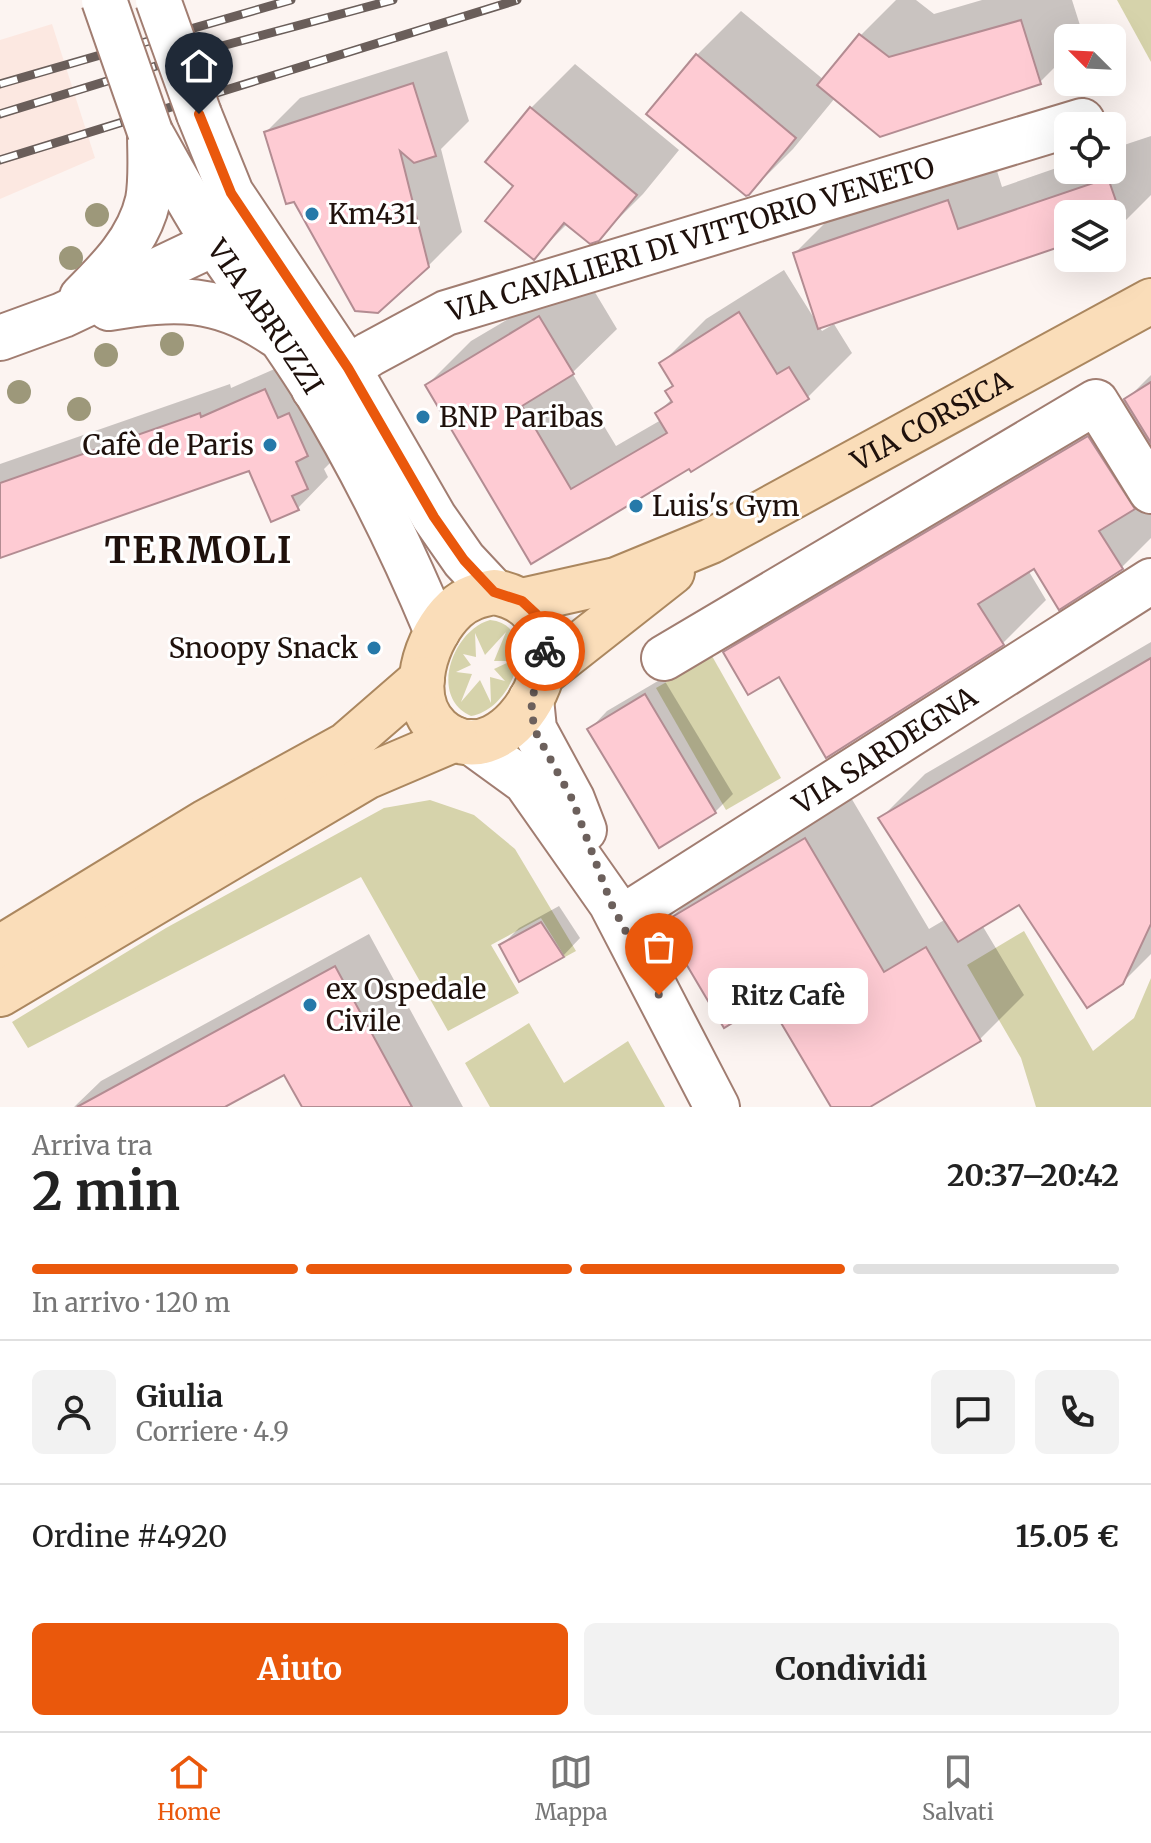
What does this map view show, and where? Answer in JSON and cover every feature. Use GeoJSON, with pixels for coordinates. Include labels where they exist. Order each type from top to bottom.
{"type":"FeatureCollection","features":[{"type":"Feature","properties":{"kind":"main road","name":"VIA CORSICA"},"geometry":{"type":"LineString","coordinates":[[437,632],[455,609],[473,596],[508,597],[616,580],[711,541],[1151,301]]}},
{"type":"Feature","properties":{"kind":"main road","name":"VIA CORSICA"},"geometry":{"type":"LineString","coordinates":[[536,687],[711,541]]}},
{"type":"Feature","properties":{"kind":"main road"},"geometry":{"type":"LineString","coordinates":[[437,632],[427,654],[422,679],[422,700],[428,715],[440,730],[463,740],[484,742],[507,731],[536,687],[545,649],[544,631],[536,614],[508,597]]}},
{"type":"Feature","properties":{"kind":"main road"},"geometry":{"type":"LineString","coordinates":[[0,948],[206,822],[346,745],[422,679]]}},
{"type":"Feature","properties":{"kind":"main road"},"geometry":{"type":"LineString","coordinates":[[0,994],[366,777],[463,740]]}},
{"type":"Feature","properties":{"kind":"street","name":"VIA ABRUZZI"},"geometry":{"type":"LineString","coordinates":[[104,0],[150,132],[184,194],[283,340],[331,378],[375,500],[437,632]]}},
{"type":"Feature","properties":{"kind":"street","name":"VIA ABRUZZI"},"geometry":{"type":"LineString","coordinates":[[158,0],[231,193],[331,378],[464,560],[508,597]]}},
{"type":"Feature","properties":{"kind":"street","name":"VIA CAVALIERI DI VITTORIO VENETO"},"geometry":{"type":"LineString","coordinates":[[331,378],[446,313],[1054,129]]}},
{"type":"Feature","properties":{"kind":"street"},"geometry":{"type":"LineString","coordinates":[[63,315],[102,277],[135,235],[148,199],[150,132]]}},
{"type":"Feature","properties":{"kind":"street"},"geometry":{"type":"LineString","coordinates":[[0,338],[63,315],[215,243],[226,221],[231,193]]}},
{"type":"Feature","properties":{"kind":"street"},"geometry":{"type":"LineString","coordinates":[[63,315],[161,299],[229,308],[254,320],[283,340]]}},
{"type":"Feature","properties":{"kind":"street"},"geometry":{"type":"LineString","coordinates":[[664,658],[1096,402],[1151,491]]}},
{"type":"Feature","properties":{"kind":"street","name":"VIA SARDEGNA"},"geometry":{"type":"LineString","coordinates":[[616,911],[1151,581]]}},
{"type":"Feature","properties":{"kind":"street"},"geometry":{"type":"LineString","coordinates":[[536,687],[534,729],[572,799],[616,911],[707,1097]]}},
{"type":"Feature","properties":{"kind":"street"},"geometry":{"type":"LineString","coordinates":[[463,740],[526,782],[616,911]]}},
{"type":"Feature","properties":{"kind":"shaded area"},"geometry":{"type":"Polygon","coordinates":[[[1117,0],[1151,0],[1151,62],[1117,0]]]}},
{"type":"Feature","properties":{"kind":"shaded area"},"geometry":{"type":"Polygon","coordinates":[[[52,24],[95,158],[0,199],[0,40],[52,24]]]}},
{"type":"Feature","properties":{"kind":"shaded area"},"geometry":{"type":"Polygon","coordinates":[[[490,620],[506,625],[515,636],[518,650],[510,683],[500,698],[487,710],[471,716],[458,707],[448,680],[456,650],[477,626],[490,620]],[[506,632],[485,655],[475,633],[476,657],[463,654],[471,665],[456,672],[472,674],[461,702],[480,680],[491,703],[490,677],[505,681],[494,669],[511,661],[494,661],[506,632]]]}},
{"type":"Feature","properties":{"kind":"shaded area"},"geometry":{"type":"Polygon","coordinates":[[[712,656],[781,778],[726,810],[656,688],[712,656]]]}},
{"type":"Feature","properties":{"kind":"shaded area"},"geometry":{"type":"Polygon","coordinates":[[[430,800],[474,815],[515,849],[576,951],[565,957],[541,918],[491,945],[519,993],[448,1031],[361,877],[28,1048],[12,1022],[166,928],[384,808],[430,800]]]}},
{"type":"Feature","properties":{"kind":"shaded area"},"geometry":{"type":"Polygon","coordinates":[[[1024,931],[1093,1051],[1134,1018],[1151,978],[1151,1107],[1036,1107],[1021,1058],[967,965],[1024,931]]]}},
{"type":"Feature","properties":{"kind":"shaded area"},"geometry":{"type":"Polygon","coordinates":[[[529,1023],[564,1083],[628,1041],[665,1107],[490,1107],[465,1063],[529,1023]]]}},
{"type":"Feature","properties":{"kind":"building"},"geometry":{"type":"Polygon","coordinates":[[[1021,20],[1041,84],[880,137],[817,85],[859,34],[889,57],[1021,20]]]}},
{"type":"Feature","properties":{"kind":"building"},"geometry":{"type":"Polygon","coordinates":[[[696,54],[796,138],[749,195],[746,196],[646,114],[696,54]]]}},
{"type":"Feature","properties":{"kind":"building"},"geometry":{"type":"Polygon","coordinates":[[[413,83],[436,156],[414,163],[400,151],[429,267],[378,313],[355,311],[294,202],[286,204],[264,132],[413,83]]]}},
{"type":"Feature","properties":{"kind":"building"},"geometry":{"type":"Polygon","coordinates":[[[530,107],[637,195],[599,241],[590,244],[564,223],[534,260],[485,221],[513,186],[485,162],[530,107]]]}},
{"type":"Feature","properties":{"kind":"building"},"geometry":{"type":"Polygon","coordinates":[[[1090,184],[1110,184],[1116,200],[1054,200],[1054,249],[818,329],[793,253],[948,200],[958,229],[1090,184]]]}},
{"type":"Feature","properties":{"kind":"building"},"geometry":{"type":"Polygon","coordinates":[[[739,312],[777,374],[789,367],[809,399],[691,472],[689,469],[531,564],[425,385],[539,316],[574,374],[522,406],[571,489],[667,433],[655,413],[672,402],[665,391],[673,386],[659,363],[739,312]]]}},
{"type":"Feature","properties":{"kind":"building"},"geometry":{"type":"Polygon","coordinates":[[[1151,382],[1151,443],[1124,399],[1151,382]]]}},
{"type":"Feature","properties":{"kind":"building"},"geometry":{"type":"Polygon","coordinates":[[[265,389],[278,418],[289,413],[308,456],[296,462],[308,489],[292,496],[299,510],[271,522],[249,471],[0,558],[0,483],[200,413],[201,417],[265,389]]]}},
{"type":"Feature","properties":{"kind":"building"},"geometry":{"type":"Polygon","coordinates":[[[1088,436],[1135,509],[1099,531],[1123,569],[1059,610],[1034,569],[978,604],[1004,645],[826,758],[779,677],[748,695],[723,652],[1088,436]]]}},
{"type":"Feature","properties":{"kind":"building"},"geometry":{"type":"Polygon","coordinates":[[[1151,658],[1151,924],[1123,984],[1087,1008],[1019,905],[958,942],[878,818],[1151,658]]]}},
{"type":"Feature","properties":{"kind":"building"},"geometry":{"type":"Polygon","coordinates":[[[645,694],[716,813],[659,848],[587,729],[645,694]]]}},
{"type":"Feature","properties":{"kind":"building"},"geometry":{"type":"Polygon","coordinates":[[[805,838],[884,972],[926,947],[981,1041],[870,1107],[831,1107],[768,1001],[724,1028],[662,923],[805,838]]]}},
{"type":"Feature","properties":{"kind":"building"},"geometry":{"type":"Polygon","coordinates":[[[541,922],[564,957],[519,982],[499,945],[541,922]]]}},
{"type":"Feature","properties":{"kind":"building","name":"ex Ospedale Civile"},"geometry":{"type":"Polygon","coordinates":[[[335,966],[412,1107],[302,1107],[284,1075],[225,1107],[77,1107],[335,966]]]}},
{"type":"Feature","properties":{"kind":"railway"},"geometry":{"type":"LineString","coordinates":[[0,84],[291,0]]}},
{"type":"Feature","properties":{"kind":"railway"},"geometry":{"type":"LineString","coordinates":[[0,114],[218,47],[393,0]]}},
{"type":"Feature","properties":{"kind":"railway"},"geometry":{"type":"LineString","coordinates":[[0,160],[517,0]]}},
{"type":"Feature","properties":{"kind":"way so far"},"geometry":{"type":"LineString","coordinates":[[545,651],[541,675],[531,699],[534,729],[572,799],[611,903],[659,995]]}},
{"type":"Feature","properties":{"kind":"place","name":"Km431"},"geometry":{"type":"Point","coordinates":[312,214]}},
{"type":"Feature","properties":{"kind":"place","name":"BNP Paribas"},"geometry":{"type":"Point","coordinates":[423,417]}},
{"type":"Feature","properties":{"kind":"place","name":"Cafè de Paris"},"geometry":{"type":"Point","coordinates":[270,445]}},
{"type":"Feature","properties":{"kind":"place","name":"Luis's Gym"},"geometry":{"type":"Point","coordinates":[636,506]}},
{"type":"Feature","properties":{"kind":"place","name":"Snoopy Snack"},"geometry":{"type":"Point","coordinates":[374,648]}},
{"type":"Feature","properties":{"kind":"place","name":"Ritz Cafè"},"geometry":{"type":"Point","coordinates":[659,995]}},
{"type":"Feature","properties":{"kind":"place","name":"ex Ospedale Civile"},"geometry":{"type":"Point","coordinates":[310,1005]}},
{"type":"Feature","properties":{"kind":"district","name":"TERMOLI"},"geometry":{"type":"Point","coordinates":[199,550]}},
{"type":"Feature","properties":{"kind":"route"},"geometry":{"type":"LineString","coordinates":[[199,114],[231,193],[348,368],[434,517],[464,560],[494,592],[522,601],[536,614],[544,631],[545,651]]}}]}
